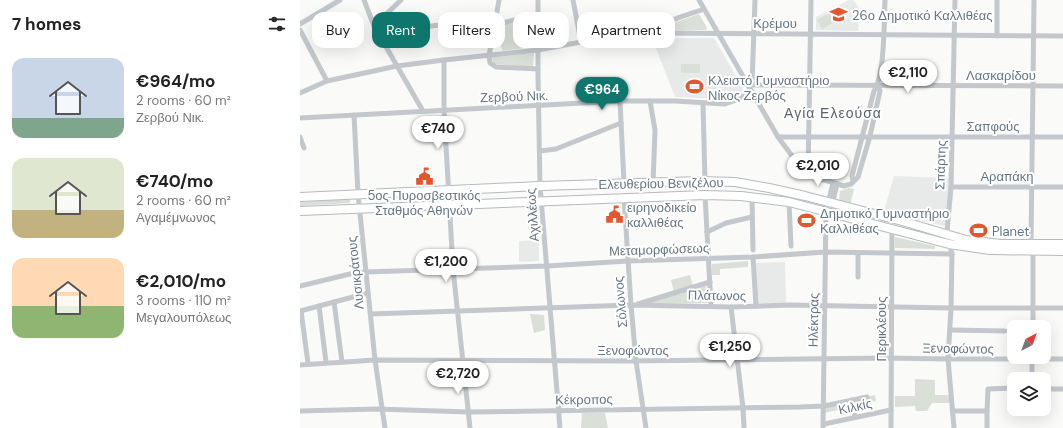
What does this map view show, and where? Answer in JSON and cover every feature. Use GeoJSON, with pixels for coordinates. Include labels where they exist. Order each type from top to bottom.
{"type":"FeatureCollection","features":[{"type":"Feature","properties":{"kind":"main road","name":"Ελευθερίου Βενιζέλου"},"geometry":{"type":"LineString","coordinates":[[300,197],[624,183],[705,181],[735,182],[769,188],[902,221],[948,236],[966,240],[1063,251]]}},
{"type":"Feature","properties":{"kind":"main road","name":"Ελευθερίου Βενιζέλου"},"geometry":{"type":"LineString","coordinates":[[300,211],[705,195],[752,197],[789,202],[949,244],[990,250],[1032,248],[1063,244]]}},
{"type":"Feature","properties":{"kind":"street"},"geometry":{"type":"LineString","coordinates":[[300,24],[340,0]]}},
{"type":"Feature","properties":{"kind":"street"},"geometry":{"type":"LineString","coordinates":[[364,0],[372,21]]}},
{"type":"Feature","properties":{"kind":"street"},"geometry":{"type":"LineString","coordinates":[[389,12],[401,0]]}},
{"type":"Feature","properties":{"kind":"street"},"geometry":{"type":"LineString","coordinates":[[497,12],[500,0]]}},
{"type":"Feature","properties":{"kind":"street","name":"Αχιλλέως"},"geometry":{"type":"LineString","coordinates":[[538,0],[538,12]]}},
{"type":"Feature","properties":{"kind":"street"},"geometry":{"type":"LineString","coordinates":[[573,0],[577,21]]}},
{"type":"Feature","properties":{"kind":"street"},"geometry":{"type":"LineString","coordinates":[[699,0],[778,137],[798,164],[808,175],[844,186],[848,186],[858,178],[870,136],[880,91],[878,85],[884,35],[885,0]]}},
{"type":"Feature","properties":{"kind":"street"},"geometry":{"type":"LineString","coordinates":[[751,88],[755,0]]}},
{"type":"Feature","properties":{"kind":"street"},"geometry":{"type":"LineString","coordinates":[[808,175],[811,0]]}},
{"type":"Feature","properties":{"kind":"street","name":"Σπάρτης"},"geometry":{"type":"LineString","coordinates":[[954,0],[951,187],[948,236],[952,254],[948,359],[954,428]]}},
{"type":"Feature","properties":{"kind":"street"},"geometry":{"type":"LineString","coordinates":[[997,0],[997,36]]}},
{"type":"Feature","properties":{"kind":"street"},"geometry":{"type":"LineString","coordinates":[[1033,320],[1032,187],[1034,0]]}},
{"type":"Feature","properties":{"kind":"street"},"geometry":{"type":"LineString","coordinates":[[675,20],[704,9]]}},
{"type":"Feature","properties":{"kind":"street"},"geometry":{"type":"LineString","coordinates":[[300,30],[327,81]]}},
{"type":"Feature","properties":{"kind":"street","name":"Κρέμου"},"geometry":{"type":"LineString","coordinates":[[675,33],[1063,36]]}},
{"type":"Feature","properties":{"kind":"street","name":"Κρέμου"},"geometry":{"type":"LineString","coordinates":[[300,93],[327,81],[397,66],[538,50],[577,43]]}},
{"type":"Feature","properties":{"kind":"street"},"geometry":{"type":"LineString","coordinates":[[387,48],[423,111]]}},
{"type":"Feature","properties":{"kind":"street"},"geometry":{"type":"LineString","coordinates":[[490,48],[490,63],[494,66],[538,69]]}},
{"type":"Feature","properties":{"kind":"street","name":"Αχιλλέως"},"geometry":{"type":"LineString","coordinates":[[538,50],[540,186],[560,428]]}},
{"type":"Feature","properties":{"kind":"street"},"geometry":{"type":"LineString","coordinates":[[444,60],[444,110],[453,270],[470,428]]}},
{"type":"Feature","properties":{"kind":"street","name":"Λασκαρίδου"},"geometry":{"type":"LineString","coordinates":[[751,88],[810,85],[1063,86]]}},
{"type":"Feature","properties":{"kind":"street"},"geometry":{"type":"LineString","coordinates":[[853,182],[852,176],[874,91],[878,85]]}},
{"type":"Feature","properties":{"kind":"street","name":"Ζερβού Νικ."},"geometry":{"type":"LineString","coordinates":[[300,118],[650,101],[725,104],[736,100],[751,88]]}},
{"type":"Feature","properties":{"kind":"street"},"geometry":{"type":"LineString","coordinates":[[650,101],[656,130],[653,183]]}},
{"type":"Feature","properties":{"kind":"street"},"geometry":{"type":"LineString","coordinates":[[620,102],[624,183]]}},
{"type":"Feature","properties":{"kind":"street"},"geometry":{"type":"LineString","coordinates":[[703,102],[705,181]]}},
{"type":"Feature","properties":{"kind":"street","name":"Λυσικράτους"},"geometry":{"type":"LineString","coordinates":[[354,115],[358,194],[375,360],[385,428]]}},
{"type":"Feature","properties":{"kind":"street"},"geometry":{"type":"LineString","coordinates":[[540,151],[561,148],[621,123]]}},
{"type":"Feature","properties":{"kind":"street"},"geometry":{"type":"LineString","coordinates":[[300,137],[304,148]]}},
{"type":"Feature","properties":{"kind":"street","name":"Σαπφούς"},"geometry":{"type":"LineString","coordinates":[[778,137],[1063,137]]}},
{"type":"Feature","properties":{"kind":"street","name":"Ηλέκτρας"},"geometry":{"type":"LineString","coordinates":[[823,426],[826,212],[835,184]]}},
{"type":"Feature","properties":{"kind":"street","name":"Αραπάκη"},"geometry":{"type":"LineString","coordinates":[[951,187],[1063,187]]}},
{"type":"Feature","properties":{"kind":"street"},"geometry":{"type":"LineString","coordinates":[[705,195],[711,306]]}},
{"type":"Feature","properties":{"kind":"street"},"geometry":{"type":"LineString","coordinates":[[752,197],[753,250]]}},
{"type":"Feature","properties":{"kind":"street","name":"Σόλωνος"},"geometry":{"type":"LineString","coordinates":[[624,198],[636,361],[646,428]]}},
{"type":"Feature","properties":{"kind":"street"},"geometry":{"type":"LineString","coordinates":[[789,202],[791,246]]}},
{"type":"Feature","properties":{"kind":"street"},"geometry":{"type":"LineString","coordinates":[[707,232],[726,223],[752,217]]}},
{"type":"Feature","properties":{"kind":"street","name":"Περικλέους"},"geometry":{"type":"LineString","coordinates":[[891,428],[892,230]]}},
{"type":"Feature","properties":{"kind":"street","name":"Μεταμορφώσεως"},"geometry":{"type":"LineString","coordinates":[[300,286],[366,272],[547,266],[628,261],[753,257],[826,252],[952,254]]}},
{"type":"Feature","properties":{"kind":"street"},"geometry":{"type":"LineString","coordinates":[[858,253],[858,277]]}},
{"type":"Feature","properties":{"kind":"street"},"geometry":{"type":"LineString","coordinates":[[753,257],[756,306]]}},
{"type":"Feature","properties":{"kind":"street"},"geometry":{"type":"LineString","coordinates":[[631,305],[710,282]]}},
{"type":"Feature","properties":{"kind":"street"},"geometry":{"type":"LineString","coordinates":[[308,364],[300,311],[368,293]]}},
{"type":"Feature","properties":{"kind":"street"},"geometry":{"type":"LineString","coordinates":[[334,302],[342,362]]}},
{"type":"Feature","properties":{"kind":"street","name":"Πλάτωνος"},"geometry":{"type":"LineString","coordinates":[[371,314],[631,305],[731,307],[824,306],[1063,308]]}},
{"type":"Feature","properties":{"kind":"street"},"geometry":{"type":"LineString","coordinates":[[319,306],[326,362]]}},
{"type":"Feature","properties":{"kind":"street"},"geometry":{"type":"LineString","coordinates":[[731,307],[744,408],[744,428]]}},
{"type":"Feature","properties":{"kind":"street"},"geometry":{"type":"LineString","coordinates":[[950,330],[1005,330]]}},
{"type":"Feature","properties":{"kind":"street","name":"Ξενοφώντος"},"geometry":{"type":"LineString","coordinates":[[300,365],[326,362],[375,360],[636,361],[1007,358]]}},
{"type":"Feature","properties":{"kind":"street","name":"Ξενοφώντος"},"geometry":{"type":"LineString","coordinates":[[1051,359],[1063,359]]}},
{"type":"Feature","properties":{"kind":"street"},"geometry":{"type":"LineString","coordinates":[[987,428],[986,411],[988,389],[1007,388]]}},
{"type":"Feature","properties":{"kind":"street"},"geometry":{"type":"LineString","coordinates":[[1051,389],[1063,389]]}},
{"type":"Feature","properties":{"kind":"street","name":"Κέκροπος"},"geometry":{"type":"LineString","coordinates":[[300,411],[382,409],[469,412],[824,406],[867,396]]}},
{"type":"Feature","properties":{"kind":"street"},"geometry":{"type":"LineString","coordinates":[[852,400],[855,417]]}},
{"type":"Feature","properties":{"kind":"street","name":"Κιλκίς"},"geometry":{"type":"LineString","coordinates":[[823,426],[855,417],[891,410]]}},
{"type":"Feature","properties":{"kind":"street"},"geometry":{"type":"LineString","coordinates":[[953,411],[986,411]]}},
{"type":"Feature","properties":{"kind":"shaded area","name":"26ο Δημοτικό Καλλιθέας"},"geometry":{"type":"Polygon","coordinates":[[[849,0],[853,0],[860,10],[858,31],[816,30],[816,17],[849,0]]]}},
{"type":"Feature","properties":{"kind":"shaded area"},"geometry":{"type":"Polygon","coordinates":[[[833,11],[838,20],[822,29],[817,20],[833,11]]]}},
{"type":"Feature","properties":{"kind":"shaded area"},"geometry":{"type":"Polygon","coordinates":[[[699,14],[707,29],[675,31],[675,22],[699,14]]]}},
{"type":"Feature","properties":{"kind":"shaded area"},"geometry":{"type":"Polygon","coordinates":[[[513,23],[513,48],[524,48],[502,51],[502,48],[505,48],[505,24],[513,23]]]}},
{"type":"Feature","properties":{"kind":"shaded area"},"geometry":{"type":"Polygon","coordinates":[[[675,38],[714,38],[744,90],[734,96],[724,99],[675,97],[656,48],[675,48],[675,38]]]}},
{"type":"Feature","properties":{"kind":"shaded area"},"geometry":{"type":"Polygon","coordinates":[[[534,53],[533,67],[493,64],[492,57],[534,53]]]}},
{"type":"Feature","properties":{"kind":"shaded area"},"geometry":{"type":"Polygon","coordinates":[[[681,64],[700,64],[700,73],[681,73],[681,64]]]}},
{"type":"Feature","properties":{"kind":"shaded area"},"geometry":{"type":"Polygon","coordinates":[[[894,176],[949,178],[948,227],[884,211],[894,176]]]}},
{"type":"Feature","properties":{"kind":"shaded area"},"geometry":{"type":"Polygon","coordinates":[[[849,188],[854,189],[850,205],[839,201],[840,191],[849,188]]]}},
{"type":"Feature","properties":{"kind":"shaded area"},"geometry":{"type":"Polygon","coordinates":[[[350,199],[350,203],[300,206],[300,202],[350,199]]]}},
{"type":"Feature","properties":{"kind":"shaded area"},"geometry":{"type":"Polygon","coordinates":[[[895,237],[935,246],[935,249],[895,248],[895,237]]]}},
{"type":"Feature","properties":{"kind":"shaded area"},"geometry":{"type":"Polygon","coordinates":[[[539,240],[539,261],[519,262],[519,241],[539,240]]]}},
{"type":"Feature","properties":{"kind":"shaded area"},"geometry":{"type":"Polygon","coordinates":[[[748,261],[748,267],[720,269],[720,275],[712,275],[712,264],[748,261]]]}},
{"type":"Feature","properties":{"kind":"shaded area"},"geometry":{"type":"Polygon","coordinates":[[[785,262],[786,303],[757,304],[756,263],[785,262]]]}},
{"type":"Feature","properties":{"kind":"shaded area"},"geometry":{"type":"Polygon","coordinates":[[[690,275],[693,286],[674,292],[671,280],[690,275]]]}},
{"type":"Feature","properties":{"kind":"shaded area"},"geometry":{"type":"Polygon","coordinates":[[[706,286],[707,303],[642,304],[706,286]]]}},
{"type":"Feature","properties":{"kind":"shaded area"},"geometry":{"type":"Polygon","coordinates":[[[530,314],[544,315],[545,330],[534,333],[530,314]]]}},
{"type":"Feature","properties":{"kind":"shaded area"},"geometry":{"type":"Polygon","coordinates":[[[915,379],[935,380],[935,395],[950,395],[951,403],[932,403],[927,411],[916,411],[915,406],[895,407],[895,396],[915,396],[915,379]]]}},
{"type":"Feature","properties":{"kind":"shaded area"},"geometry":{"type":"Polygon","coordinates":[[[875,395],[876,401],[825,413],[824,407],[875,395]]]}},
{"type":"Feature","properties":{"kind":"shaded area"},"geometry":{"type":"Polygon","coordinates":[[[582,413],[605,413],[608,428],[581,428],[582,413]]]}},
{"type":"Feature","properties":{"kind":"place","name":"26ο Δημοτικό Καλλιθέας"},"geometry":{"type":"Point","coordinates":[839,15]}},
{"type":"Feature","properties":{"kind":"place","name":"Κλειστό Γυμναστήριο Νίκος Ζερβός"},"geometry":{"type":"Point","coordinates":[695,87]}},
{"type":"Feature","properties":{"kind":"place","name":"5ος Πυροσβεστικός Σταθμός Αθηνών"},"geometry":{"type":"Point","coordinates":[424,176]}},
{"type":"Feature","properties":{"kind":"place","name":"ειρηνοδικείο καλλιθέας"},"geometry":{"type":"Point","coordinates":[614,214]}},
{"type":"Feature","properties":{"kind":"place","name":"Δημοτικό Γυμναστήριο Καλλιθέας"},"geometry":{"type":"Point","coordinates":[807,220]}},
{"type":"Feature","properties":{"kind":"place","name":"Planet"},"geometry":{"type":"Point","coordinates":[979,231]}},
{"type":"Feature","properties":{"kind":"district","name":"Αγία Ελεούσα"},"geometry":{"type":"Point","coordinates":[833,113]}}]}
